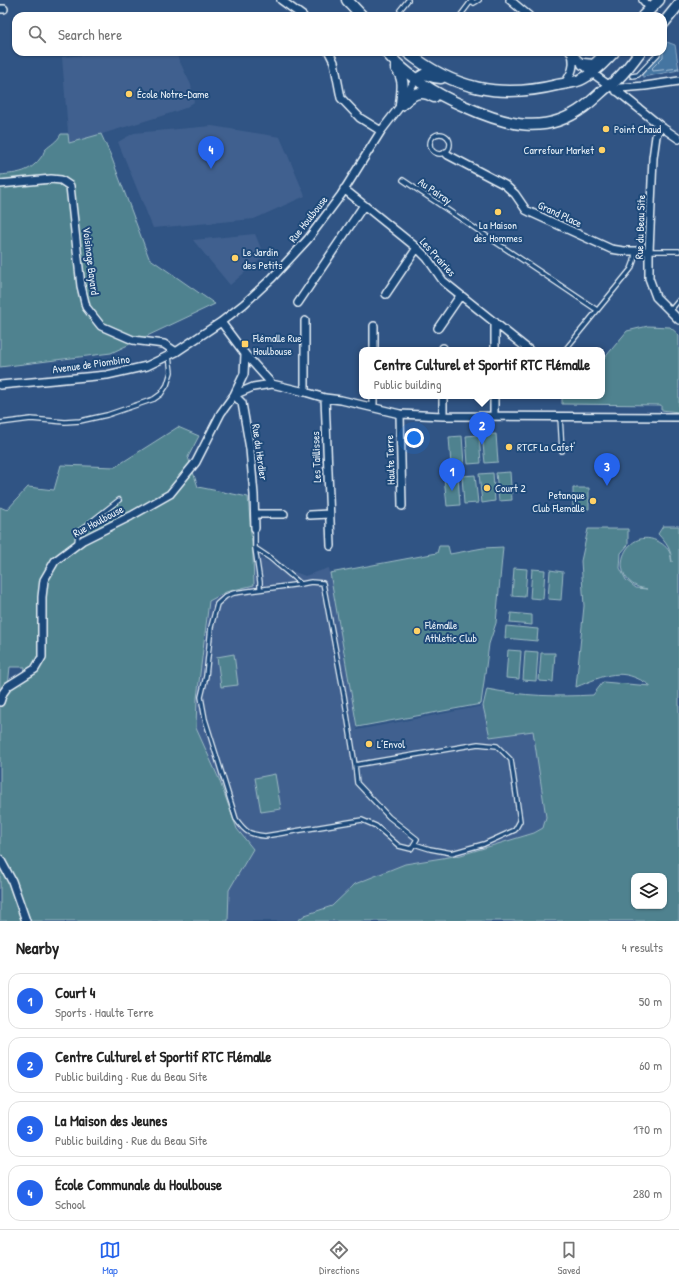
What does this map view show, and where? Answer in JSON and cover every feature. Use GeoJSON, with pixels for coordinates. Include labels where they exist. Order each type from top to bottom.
{"type":"FeatureCollection","features":[{"type":"Feature","properties":{"kind":"main road"},"geometry":{"type":"LineString","coordinates":[[347,0],[358,12]]}},
{"type":"Feature","properties":{"kind":"main road"},"geometry":{"type":"LineString","coordinates":[[650,12],[659,0]]}},
{"type":"Feature","properties":{"kind":"main road"},"geometry":{"type":"LineString","coordinates":[[650,12],[665,0]]}},
{"type":"Feature","properties":{"kind":"main road"},"geometry":{"type":"LineString","coordinates":[[667,19],[679,4]]}},
{"type":"Feature","properties":{"kind":"main road"},"geometry":{"type":"LineString","coordinates":[[385,56],[402,78],[401,105]]}},
{"type":"Feature","properties":{"kind":"main road"},"geometry":{"type":"LineString","coordinates":[[390,56],[415,80],[443,96],[471,110],[508,123],[523,125],[548,123],[567,117],[612,88],[615,82],[628,74],[638,56]]}},
{"type":"Feature","properties":{"kind":"main road"},"geometry":{"type":"LineString","coordinates":[[411,56],[415,80]]}},
{"type":"Feature","properties":{"kind":"main road"},"geometry":{"type":"LineString","coordinates":[[413,56],[462,83],[488,90],[509,92],[548,87],[578,81],[592,73],[610,56]]}},
{"type":"Feature","properties":{"kind":"main road"},"geometry":{"type":"LineString","coordinates":[[583,64],[594,65],[603,56]]}},
{"type":"Feature","properties":{"kind":"main road"},"geometry":{"type":"LineString","coordinates":[[415,80],[425,74],[436,78],[447,76]]}},
{"type":"Feature","properties":{"kind":"main road"},"geometry":{"type":"LineString","coordinates":[[401,105],[413,95],[423,93],[431,95],[460,110],[471,110]]}},
{"type":"Feature","properties":{"kind":"street"},"geometry":{"type":"LineString","coordinates":[[281,0],[298,12]]}},
{"type":"Feature","properties":{"kind":"street"},"geometry":{"type":"LineString","coordinates":[[510,0],[524,12]]}},
{"type":"Feature","properties":{"kind":"street"},"geometry":{"type":"LineString","coordinates":[[643,0],[647,12]]}},
{"type":"Feature","properties":{"kind":"street"},"geometry":{"type":"LineString","coordinates":[[331,56],[334,62],[341,98],[360,118],[381,131]]}},
{"type":"Feature","properties":{"kind":"street"},"geometry":{"type":"LineString","coordinates":[[565,83],[572,73],[574,62],[572,56]]}},
{"type":"Feature","properties":{"kind":"street"},"geometry":{"type":"LineString","coordinates":[[574,56],[592,73],[679,139]]}},
{"type":"Feature","properties":{"kind":"street"},"geometry":{"type":"LineString","coordinates":[[628,74],[623,80],[631,87]]}},
{"type":"Feature","properties":{"kind":"street","name":"Rue Houlbouse"},"geometry":{"type":"LineString","coordinates":[[221,322],[244,304],[272,278],[297,252],[321,223],[361,164],[381,131],[401,105],[415,80]]}},
{"type":"Feature","properties":{"kind":"street"},"geometry":{"type":"LineString","coordinates":[[612,88],[679,81]]}},
{"type":"Feature","properties":{"kind":"street","name":"Rue du Beau Site"},"geometry":{"type":"LineString","coordinates":[[660,126],[656,132],[654,144],[649,251],[650,278],[656,297],[679,320]]}},
{"type":"Feature","properties":{"kind":"street","name":"Grand Place"},"geometry":{"type":"LineString","coordinates":[[446,153],[505,185],[515,194],[526,210],[532,214],[612,249],[624,251],[649,251]]}},
{"type":"Feature","properties":{"kind":"street","name":"Voisinage Bayard"},"geometry":{"type":"LineString","coordinates":[[0,184],[51,179],[61,180],[70,186],[81,286],[86,307],[101,326],[133,340],[164,344],[176,352]]}},
{"type":"Feature","properties":{"kind":"street","name":"Les Prairies"},"geometry":{"type":"LineString","coordinates":[[344,189],[417,248],[443,281],[460,296],[525,347]]}},
{"type":"Feature","properties":{"kind":"street"},"geometry":{"type":"LineString","coordinates":[[298,303],[364,205]]}},
{"type":"Feature","properties":{"kind":"street"},"geometry":{"type":"LineString","coordinates":[[386,294],[417,248]]}},
{"type":"Feature","properties":{"kind":"street"},"geometry":{"type":"LineString","coordinates":[[438,328],[460,296]]}},
{"type":"Feature","properties":{"kind":"street"},"geometry":{"type":"LineString","coordinates":[[305,321],[305,392]]}},
{"type":"Feature","properties":{"kind":"street"},"geometry":{"type":"LineString","coordinates":[[221,322],[245,354],[272,384]]}},
{"type":"Feature","properties":{"kind":"street","name":"Avenue de Piombino"},"geometry":{"type":"LineString","coordinates":[[0,385],[107,375],[147,366],[176,352],[221,322]]}},
{"type":"Feature","properties":{"kind":"street"},"geometry":{"type":"LineString","coordinates":[[495,322],[495,347]]}},
{"type":"Feature","properties":{"kind":"street"},"geometry":{"type":"LineString","coordinates":[[374,326],[374,347]]}},
{"type":"Feature","properties":{"kind":"street","name":"Rue Houlbouse"},"geometry":{"type":"LineString","coordinates":[[0,702],[3,693],[8,686],[35,669],[42,657],[42,597],[44,580],[55,561],[83,540],[131,516],[170,494],[196,462],[221,413],[234,395],[244,374],[245,354]]}},
{"type":"Feature","properties":{"kind":"street"},"geometry":{"type":"LineString","coordinates":[[234,395],[253,387],[272,384],[325,398],[341,400],[400,414],[443,416],[679,417]]}},
{"type":"Feature","properties":{"kind":"street","name":"Rue du Herdier"},"geometry":{"type":"LineString","coordinates":[[234,395],[242,404],[250,449],[255,528]]}},
{"type":"Feature","properties":{"kind":"street","name":"Les Taillisses"},"geometry":{"type":"LineString","coordinates":[[325,398],[331,546]]}},
{"type":"Feature","properties":{"kind":"street"},"geometry":{"type":"LineString","coordinates":[[373,399],[373,408]]}},
{"type":"Feature","properties":{"kind":"street"},"geometry":{"type":"LineString","coordinates":[[443,399],[443,416]]}},
{"type":"Feature","properties":{"kind":"street"},"geometry":{"type":"LineString","coordinates":[[494,399],[494,416]]}},
{"type":"Feature","properties":{"kind":"street","name":"Haulte Terre"},"geometry":{"type":"LineString","coordinates":[[400,414],[402,506]]}},
{"type":"Feature","properties":{"kind":"street"},"geometry":{"type":"LineString","coordinates":[[255,514],[284,514]]}},
{"type":"Feature","properties":{"kind":"street"},"geometry":{"type":"LineString","coordinates":[[310,515],[329,514]]}},
{"type":"Feature","properties":{"kind":"street"},"geometry":{"type":"LineString","coordinates":[[0,859],[12,882],[26,921]]}},
{"type":"Feature","properties":{"kind":"lane"},"geometry":{"type":"LineString","coordinates":[[400,10],[408,0]]}},
{"type":"Feature","properties":{"kind":"lane"},"geometry":{"type":"LineString","coordinates":[[466,0],[474,3],[479,0]]}},
{"type":"Feature","properties":{"kind":"lane"},"geometry":{"type":"LineString","coordinates":[[463,12],[471,1]]}},
{"type":"Feature","properties":{"kind":"lane"},"geometry":{"type":"LineString","coordinates":[[628,74],[638,75],[656,56]]}},
{"type":"Feature","properties":{"kind":"lane"},"geometry":{"type":"LineString","coordinates":[[441,134],[448,137],[449,148],[446,153],[440,154],[433,151],[430,145],[434,136],[441,134]]}},
{"type":"Feature","properties":{"kind":"lane","name":"Au Pairay"},"geometry":{"type":"LineString","coordinates":[[403,180],[597,310]]}},
{"type":"Feature","properties":{"kind":"lane"},"geometry":{"type":"LineString","coordinates":[[567,347],[631,269],[635,251]]}},
{"type":"Feature","properties":{"kind":"lane"},"geometry":{"type":"LineString","coordinates":[[649,251],[679,251]]}},
{"type":"Feature","properties":{"kind":"lane"},"geometry":{"type":"LineString","coordinates":[[670,311],[679,300]]}},
{"type":"Feature","properties":{"kind":"lane"},"geometry":{"type":"LineString","coordinates":[[0,423],[31,419],[65,422],[80,421],[107,415],[154,399],[161,394],[167,385],[171,372],[169,356]]}},
{"type":"Feature","properties":{"kind":"lane"},"geometry":{"type":"LineString","coordinates":[[560,417],[562,451]]}},
{"type":"Feature","properties":{"kind":"lane"},"geometry":{"type":"LineString","coordinates":[[77,545],[78,532],[119,500]]}},
{"type":"Feature","properties":{"kind":"lane"},"geometry":{"type":"LineString","coordinates":[[255,528],[255,548],[260,589]]}},
{"type":"Feature","properties":{"kind":"lane"},"geometry":{"type":"LineString","coordinates":[[255,548],[270,558],[301,584]]}},
{"type":"Feature","properties":{"kind":"lane"},"geometry":{"type":"LineString","coordinates":[[311,582],[323,583],[357,783],[389,817],[417,839],[411,848],[399,846],[376,826],[362,820],[265,836],[252,834],[243,828],[236,819],[205,719],[201,697],[206,676],[211,626],[217,604],[226,596],[234,593],[260,589],[311,582]]}},
{"type":"Feature","properties":{"kind":"lane"},"geometry":{"type":"LineString","coordinates":[[355,765],[478,744],[497,746],[511,760],[520,821],[515,830],[484,844],[452,853],[430,850],[414,844]]}},
{"type":"Feature","properties":{"kind":"shaded area","name":"École Notre-Dame"},"geometry":{"type":"Polygon","coordinates":[[[177,56],[191,85],[194,102],[185,108],[171,113],[69,144],[62,57],[177,56]]]}},
{"type":"Feature","properties":{"kind":"shaded area"},"geometry":{"type":"Polygon","coordinates":[[[212,126],[280,137],[305,196],[254,219],[153,228],[118,142],[134,133],[212,126]]]}},
{"type":"Feature","properties":{"kind":"shaded area","name":"Le Jardin des Petits"},"geometry":{"type":"Polygon","coordinates":[[[255,234],[264,256],[230,285],[193,240],[255,234]]]}},
{"type":"Feature","properties":{"kind":"shaded area","name":"L’Envol"},"geometry":{"type":"Polygon","coordinates":[[[253,556],[305,576],[329,568],[357,730],[483,706],[490,737],[533,731],[546,817],[543,828],[534,833],[461,855],[405,864],[355,884],[332,906],[305,915],[297,921],[228,921],[229,890],[253,849],[237,829],[219,779],[196,728],[197,698],[209,601],[226,592],[254,585],[253,556]]]}},
{"type":"Feature","properties":{"kind":"green space"},"geometry":{"type":"Polygon","coordinates":[[[61,134],[68,134],[69,143],[101,134],[111,156],[149,258],[215,304],[111,353],[0,367],[0,175],[18,173],[33,166],[45,150],[56,141],[61,134]]]}},
{"type":"Feature","properties":{"kind":"green space"},"geometry":{"type":"Polygon","coordinates":[[[648,326],[670,327],[679,335],[679,412],[661,410],[661,405],[562,404],[562,399],[605,399],[605,357],[627,331],[648,326]]]}},
{"type":"Feature","properties":{"kind":"green space"},"geometry":{"type":"Polygon","coordinates":[[[178,427],[199,436],[188,457],[198,487],[248,497],[254,585],[226,592],[209,601],[197,698],[196,728],[219,779],[237,829],[253,849],[229,890],[228,921],[0,921],[0,507],[7,510],[28,487],[54,490],[61,465],[115,467],[178,427]],[[10,667],[8,686],[24,676],[25,667],[10,667]]]}},
{"type":"Feature","properties":{"kind":"green space"},"geometry":{"type":"Polygon","coordinates":[[[496,434],[498,462],[485,463],[482,435],[496,434]]]}},
{"type":"Feature","properties":{"kind":"green space"},"geometry":{"type":"Polygon","coordinates":[[[479,435],[481,463],[468,464],[466,436],[479,435]]]}},
{"type":"Feature","properties":{"kind":"green space"},"geometry":{"type":"Polygon","coordinates":[[[462,436],[464,464],[451,465],[449,437],[462,436]]]}},
{"type":"Feature","properties":{"kind":"green space"},"geometry":{"type":"Polygon","coordinates":[[[510,472],[512,500],[499,501],[496,473],[510,472]]]}},
{"type":"Feature","properties":{"kind":"green space","name":"Court 2"},"geometry":{"type":"Polygon","coordinates":[[[493,473],[495,501],[482,503],[479,474],[493,473]]]}},
{"type":"Feature","properties":{"kind":"green space"},"geometry":{"type":"Polygon","coordinates":[[[475,475],[478,503],[464,504],[462,476],[475,475]]]}},
{"type":"Feature","properties":{"kind":"green space"},"geometry":{"type":"Polygon","coordinates":[[[458,476],[460,505],[447,506],[444,477],[458,476]]]}},
{"type":"Feature","properties":{"kind":"green space"},"geometry":{"type":"Polygon","coordinates":[[[573,488],[589,488],[589,509],[573,509],[573,488]]]}},
{"type":"Feature","properties":{"kind":"green space"},"geometry":{"type":"Polygon","coordinates":[[[663,526],[679,526],[679,921],[297,921],[305,915],[332,906],[355,884],[405,864],[461,855],[534,833],[543,828],[546,817],[533,731],[490,737],[483,706],[487,689],[526,695],[566,696],[593,695],[603,682],[651,686],[631,676],[614,674],[576,687],[584,606],[581,561],[588,529],[628,529],[628,545],[621,553],[620,568],[626,580],[636,588],[647,589],[637,587],[627,579],[623,571],[622,561],[630,545],[637,540],[647,538],[657,541],[665,546],[670,553],[672,562],[671,554],[664,541],[658,534],[663,526]]]}},
{"type":"Feature","properties":{"kind":"green space","name":"Flémalle Athletic Club"},"geometry":{"type":"Polygon","coordinates":[[[439,546],[448,546],[450,554],[483,548],[503,547],[496,623],[489,644],[481,704],[357,727],[330,573],[437,553],[439,546]]]}},
{"type":"Feature","properties":{"kind":"green space"},"geometry":{"type":"Polygon","coordinates":[[[514,568],[527,569],[525,597],[512,596],[514,568]]]}},
{"type":"Feature","properties":{"kind":"green space"},"geometry":{"type":"Polygon","coordinates":[[[532,569],[545,570],[543,599],[530,598],[532,569]]]}},
{"type":"Feature","properties":{"kind":"green space"},"geometry":{"type":"Polygon","coordinates":[[[550,570],[563,572],[561,600],[548,599],[550,570]]]}},
{"type":"Feature","properties":{"kind":"green space"},"geometry":{"type":"Polygon","coordinates":[[[511,613],[532,615],[532,625],[510,623],[511,613]]]}},
{"type":"Feature","properties":{"kind":"green space"},"geometry":{"type":"Polygon","coordinates":[[[506,626],[538,629],[537,641],[505,638],[506,626]]]}},
{"type":"Feature","properties":{"kind":"green space"},"geometry":{"type":"Polygon","coordinates":[[[508,650],[521,651],[519,679],[506,678],[508,650]]]}},
{"type":"Feature","properties":{"kind":"green space"},"geometry":{"type":"Polygon","coordinates":[[[525,651],[538,652],[536,681],[523,680],[525,651]]]}},
{"type":"Feature","properties":{"kind":"green space"},"geometry":{"type":"Polygon","coordinates":[[[541,653],[555,653],[553,682],[539,681],[541,653]]]}},
{"type":"Feature","properties":{"kind":"green space"},"geometry":{"type":"Polygon","coordinates":[[[234,654],[238,685],[221,687],[217,657],[234,654]]]}},
{"type":"Feature","properties":{"kind":"green space"},"geometry":{"type":"Polygon","coordinates":[[[275,774],[281,809],[261,812],[255,778],[275,774]]]}},
{"type":"Feature","properties":{"kind":"water"},"geometry":{"type":"Polygon","coordinates":[[[667,42],[675,45],[679,70],[643,77],[642,73],[659,56],[667,56],[667,42]]]}},
{"type":"Feature","properties":{"kind":"place","name":"École Notre-Dame"},"geometry":{"type":"Point","coordinates":[129,94]}},
{"type":"Feature","properties":{"kind":"place","name":"Point Chaud"},"geometry":{"type":"Point","coordinates":[606,129]}},
{"type":"Feature","properties":{"kind":"place","name":"Carrefour Market"},"geometry":{"type":"Point","coordinates":[602,150]}},
{"type":"Feature","properties":{"kind":"place","name":"École Communale du Houlbouse"},"geometry":{"type":"Point","coordinates":[211,169]}},
{"type":"Feature","properties":{"kind":"place","name":"La Maison des Hommes"},"geometry":{"type":"Point","coordinates":[498,212]}},
{"type":"Feature","properties":{"kind":"place","name":"Le Jardin des Petits"},"geometry":{"type":"Point","coordinates":[235,258]}},
{"type":"Feature","properties":{"kind":"place","name":"Flémalle Rue Houlbouse"},"geometry":{"type":"Point","coordinates":[245,344]}},
{"type":"Feature","properties":{"kind":"place","name":"Centre Culturel et Sportif RTC Flémalle"},"geometry":{"type":"Point","coordinates":[482,445]}},
{"type":"Feature","properties":{"kind":"place","name":"RTCF La Cafet'"},"geometry":{"type":"Point","coordinates":[509,447]}},
{"type":"Feature","properties":{"kind":"place","name":"La Maison des Jeunes"},"geometry":{"type":"Point","coordinates":[607,486]}},
{"type":"Feature","properties":{"kind":"place","name":"Court 2"},"geometry":{"type":"Point","coordinates":[487,488]}},
{"type":"Feature","properties":{"kind":"place","name":"Court 4"},"geometry":{"type":"Point","coordinates":[452,491]}},
{"type":"Feature","properties":{"kind":"place","name":"Petanque Club Flemalle"},"geometry":{"type":"Point","coordinates":[593,501]}},
{"type":"Feature","properties":{"kind":"place","name":"Flémalle Athletic Club"},"geometry":{"type":"Point","coordinates":[417,631]}},
{"type":"Feature","properties":{"kind":"place","name":"L’Envol"},"geometry":{"type":"Point","coordinates":[369,744]}}]}
